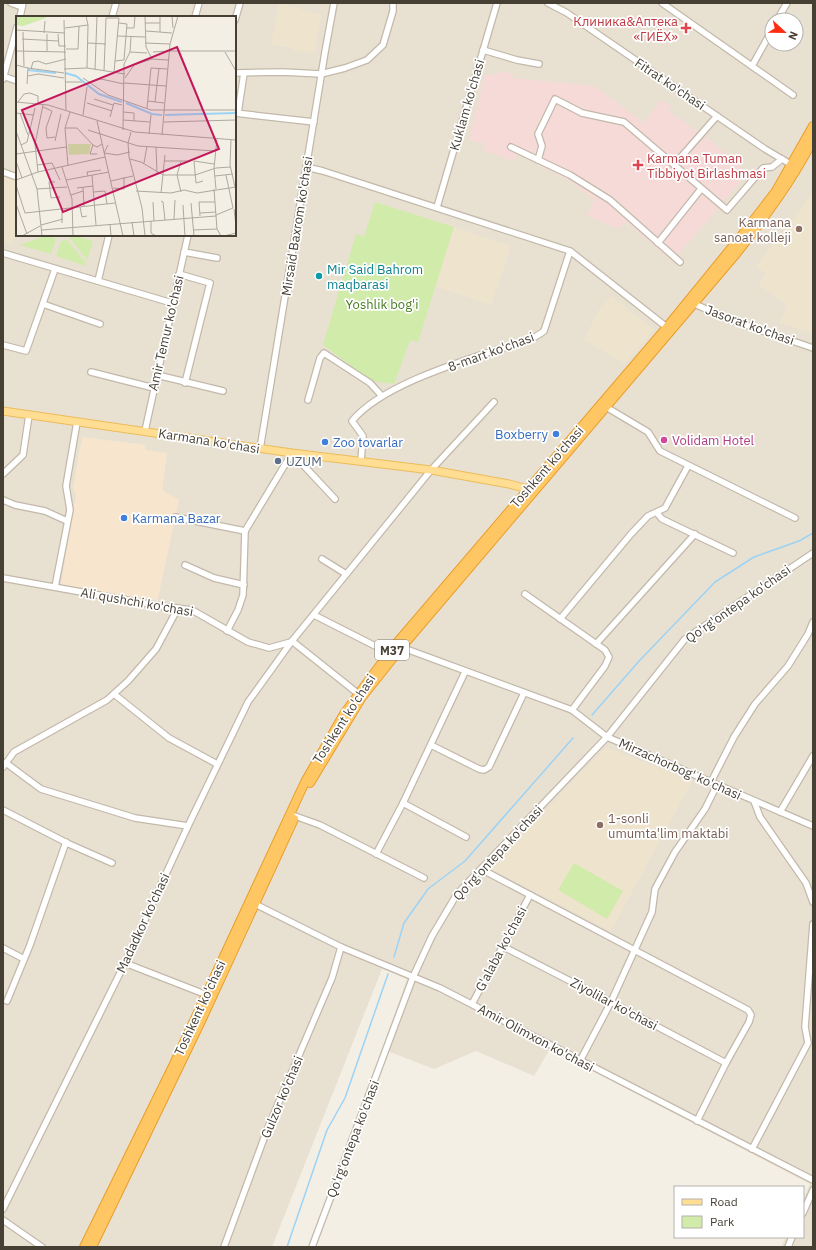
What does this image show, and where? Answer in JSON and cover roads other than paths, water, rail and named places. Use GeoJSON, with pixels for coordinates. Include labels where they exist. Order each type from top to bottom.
{"type":"FeatureCollection","features":[{"type":"Feature","properties":{"kind":"highway","name":"Toshkent ko'chasi"},"geometry":{"type":"LineString","coordinates":[[691,303],[772,197],[812,130]]}},
{"type":"Feature","properties":{"kind":"highway","name":"Toshkent ko'chasi"},"geometry":{"type":"LineString","coordinates":[[84,1247],[309,785],[360,695],[398,646],[780,198],[813,140]]}},
{"type":"Feature","properties":{"kind":"highway","name":"Toshkent ko'chasi"},"geometry":{"type":"LineString","coordinates":[[530,491],[606,407],[669,329]]}},
{"type":"Feature","properties":{"kind":"highway","name":"Toshkent ko'chasi"},"geometry":{"type":"LineString","coordinates":[[92,1247],[253,902],[305,782],[330,736],[389,653],[398,646]]}},
{"type":"Feature","properties":{"kind":"main road","name":"Karmana ko'chasi"},"geometry":{"type":"LineString","coordinates":[[3,411],[292,453],[431,470],[530,491]]}},
{"type":"Feature","properties":{"kind":"street"},"geometry":{"type":"LineString","coordinates":[[11,3],[23,5],[20,16]]}},
{"type":"Feature","properties":{"kind":"street"},"geometry":{"type":"LineString","coordinates":[[112,16],[116,3]]}},
{"type":"Feature","properties":{"kind":"street"},"geometry":{"type":"LineString","coordinates":[[196,16],[199,3]]}},
{"type":"Feature","properties":{"kind":"street"},"geometry":{"type":"LineString","coordinates":[[236,17],[240,3]]}},
{"type":"Feature","properties":{"kind":"street","name":"Mirsaid Baxrom ko'chasi"},"geometry":{"type":"LineString","coordinates":[[260,448],[334,3]]}},
{"type":"Feature","properties":{"kind":"street"},"geometry":{"type":"LineString","coordinates":[[236,73],[283,72],[321,74],[345,68],[367,60],[383,45],[393,11],[393,3]]}},
{"type":"Feature","properties":{"kind":"street","name":"Kuklam ko'chasi"},"geometry":{"type":"LineString","coordinates":[[437,207],[497,3]]}},
{"type":"Feature","properties":{"kind":"street","name":"Fitrat ko'chasi"},"geometry":{"type":"LineString","coordinates":[[548,3],[567,14],[792,165]]}},
{"type":"Feature","properties":{"kind":"street"},"geometry":{"type":"LineString","coordinates":[[662,3],[793,95]]}},
{"type":"Feature","properties":{"kind":"street"},"geometry":{"type":"LineString","coordinates":[[782,12],[787,3]]}},
{"type":"Feature","properties":{"kind":"street"},"geometry":{"type":"LineString","coordinates":[[16,31],[3,77],[16,81]]}},
{"type":"Feature","properties":{"kind":"street"},"geometry":{"type":"LineString","coordinates":[[752,66],[764,44]]}},
{"type":"Feature","properties":{"kind":"street"},"geometry":{"type":"LineString","coordinates":[[483,50],[517,60],[539,64]]}},
{"type":"Feature","properties":{"kind":"street"},"geometry":{"type":"LineString","coordinates":[[244,73],[236,113],[314,122]]}},
{"type":"Feature","properties":{"kind":"street"},"geometry":{"type":"LineString","coordinates":[[538,160],[542,146],[538,134],[555,99],[582,113],[624,122],[727,210],[763,168],[772,167],[782,159]]}},
{"type":"Feature","properties":{"kind":"street"},"geometry":{"type":"LineString","coordinates":[[674,165],[717,116]]}},
{"type":"Feature","properties":{"kind":"street"},"geometry":{"type":"LineString","coordinates":[[511,147],[570,175],[610,200],[680,262]]}},
{"type":"Feature","properties":{"kind":"street"},"geometry":{"type":"LineString","coordinates":[[306,167],[437,207],[570,251],[669,329]]}},
{"type":"Feature","properties":{"kind":"street"},"geometry":{"type":"LineString","coordinates":[[3,172],[16,177]]}},
{"type":"Feature","properties":{"kind":"street"},"geometry":{"type":"LineString","coordinates":[[658,243],[701,188]]}},
{"type":"Feature","properties":{"kind":"street"},"geometry":{"type":"LineString","coordinates":[[98,281],[109,236]]}},
{"type":"Feature","properties":{"kind":"street","name":"Amir Temur ko'chasi"},"geometry":{"type":"LineString","coordinates":[[145,431],[188,236]]}},
{"type":"Feature","properties":{"kind":"street","name":"8-mart ko'chasi"},"geometry":{"type":"LineString","coordinates":[[361,461],[363,436],[352,421],[381,395],[470,359],[535,338],[544,331],[570,251]]}},
{"type":"Feature","properties":{"kind":"street"},"geometry":{"type":"LineString","coordinates":[[184,252],[217,258]]}},
{"type":"Feature","properties":{"kind":"street"},"geometry":{"type":"LineString","coordinates":[[3,253],[172,303]]}},
{"type":"Feature","properties":{"kind":"street"},"geometry":{"type":"LineString","coordinates":[[3,345],[26,351],[55,269]]}},
{"type":"Feature","properties":{"kind":"street"},"geometry":{"type":"LineString","coordinates":[[179,274],[210,283],[185,383]]}},
{"type":"Feature","properties":{"kind":"street","name":"Jasorat ko'chasi"},"geometry":{"type":"LineString","coordinates":[[691,303],[731,320],[813,348]]}},
{"type":"Feature","properties":{"kind":"street"},"geometry":{"type":"LineString","coordinates":[[43,304],[100,324]]}},
{"type":"Feature","properties":{"kind":"street"},"geometry":{"type":"LineString","coordinates":[[308,400],[320,358],[324,353],[370,383],[381,395]]}},
{"type":"Feature","properties":{"kind":"street"},"geometry":{"type":"LineString","coordinates":[[91,372],[154,388]]}},
{"type":"Feature","properties":{"kind":"street"},"geometry":{"type":"LineString","coordinates":[[157,375],[223,391]]}},
{"type":"Feature","properties":{"kind":"street","name":"Madadkor ko'chasi"},"geometry":{"type":"LineString","coordinates":[[3,1209],[125,963],[188,826],[248,702],[292,642],[431,470],[494,402]]}},
{"type":"Feature","properties":{"kind":"street"},"geometry":{"type":"LineString","coordinates":[[606,407],[648,432],[660,451],[795,518]]}},
{"type":"Feature","properties":{"kind":"street"},"geometry":{"type":"LineString","coordinates":[[3,474],[23,455],[29,415]]}},
{"type":"Feature","properties":{"kind":"street"},"geometry":{"type":"LineString","coordinates":[[55,587],[70,510],[66,486],[77,422]]}},
{"type":"Feature","properties":{"kind":"street"},"geometry":{"type":"LineString","coordinates":[[227,631],[238,610],[244,585],[245,531],[292,453],[298,462],[335,499]]}},
{"type":"Feature","properties":{"kind":"street"},"geometry":{"type":"LineString","coordinates":[[560,619],[631,534],[648,516],[665,508],[688,466]]}},
{"type":"Feature","properties":{"kind":"street"},"geometry":{"type":"LineString","coordinates":[[3,500],[15,505],[45,511],[67,521]]}},
{"type":"Feature","properties":{"kind":"street"},"geometry":{"type":"LineString","coordinates":[[657,513],[662,519],[733,553]]}},
{"type":"Feature","properties":{"kind":"street"},"geometry":{"type":"LineString","coordinates":[[175,517],[245,531]]}},
{"type":"Feature","properties":{"kind":"street"},"geometry":{"type":"LineString","coordinates":[[596,644],[694,534]]}},
{"type":"Feature","properties":{"kind":"street","name":"Qo'rg'ontepa ko'chasi"},"geometry":{"type":"LineString","coordinates":[[312,1247],[413,977],[432,936],[457,894],[607,737],[685,639],[813,553]]}},
{"type":"Feature","properties":{"kind":"street"},"geometry":{"type":"LineString","coordinates":[[322,559],[346,574]]}},
{"type":"Feature","properties":{"kind":"street"},"geometry":{"type":"LineString","coordinates":[[185,565],[214,578],[244,585]]}},
{"type":"Feature","properties":{"kind":"street","name":"Ali qushchi ko'chasi"},"geometry":{"type":"LineString","coordinates":[[3,578],[192,610],[248,642],[269,648],[292,642]]}},
{"type":"Feature","properties":{"kind":"street"},"geometry":{"type":"LineString","coordinates":[[525,594],[605,650],[609,656],[606,666],[572,710]]}},
{"type":"Feature","properties":{"kind":"street"},"geometry":{"type":"LineString","coordinates":[[178,608],[156,649],[114,694],[101,703],[14,752],[4,765],[41,789],[135,818],[188,826]]}},
{"type":"Feature","properties":{"kind":"street"},"geometry":{"type":"LineString","coordinates":[[314,615],[389,653]]}},
{"type":"Feature","properties":{"kind":"street"},"geometry":{"type":"LineString","coordinates":[[711,782],[734,737],[755,704],[788,666],[808,634],[813,622]]}},
{"type":"Feature","properties":{"kind":"street"},"geometry":{"type":"LineString","coordinates":[[292,642],[360,695]]}},
{"type":"Feature","properties":{"kind":"street","name":"Mirzachorbog' ko'chasi"},"geometry":{"type":"LineString","coordinates":[[398,646],[465,672],[572,710],[607,737],[754,802],[813,826]]}},
{"type":"Feature","properties":{"kind":"street"},"geometry":{"type":"LineString","coordinates":[[376,854],[403,803],[465,672]]}},
{"type":"Feature","properties":{"kind":"street"},"geometry":{"type":"LineString","coordinates":[[431,745],[479,769],[484,770],[489,767],[524,693]]}},
{"type":"Feature","properties":{"kind":"street"},"geometry":{"type":"LineString","coordinates":[[114,694],[168,738],[218,764]]}},
{"type":"Feature","properties":{"kind":"street"},"geometry":{"type":"LineString","coordinates":[[780,812],[813,756]]}},
{"type":"Feature","properties":{"kind":"street"},"geometry":{"type":"LineString","coordinates":[[580,1061],[611,1002],[652,912],[655,889],[675,852],[691,830],[718,785]]}},
{"type":"Feature","properties":{"kind":"street","name":"Mirzachorbog' ko'chasi"},"geometry":{"type":"LineString","coordinates":[[754,802],[760,817],[806,883],[813,902]]}},
{"type":"Feature","properties":{"kind":"street"},"geometry":{"type":"LineString","coordinates":[[403,803],[466,837]]}},
{"type":"Feature","properties":{"kind":"street"},"geometry":{"type":"LineString","coordinates":[[3,810],[66,842],[112,863]]}},
{"type":"Feature","properties":{"kind":"street"},"geometry":{"type":"LineString","coordinates":[[295,816],[320,825],[424,878]]}},
{"type":"Feature","properties":{"kind":"street"},"geometry":{"type":"LineString","coordinates":[[7,1001],[24,959],[66,842]]}},
{"type":"Feature","properties":{"kind":"street"},"geometry":{"type":"LineString","coordinates":[[481,869],[748,1010],[751,1016],[749,1022],[726,1063],[697,1121]]}},
{"type":"Feature","properties":{"kind":"street","name":"G'alaba ko'chasi"},"geometry":{"type":"LineString","coordinates":[[472,1004],[530,895]]}},
{"type":"Feature","properties":{"kind":"street","name":"Amir Olimxon ko'chasi"},"geometry":{"type":"LineString","coordinates":[[253,902],[341,947],[440,988],[813,1180]]}},
{"type":"Feature","properties":{"kind":"street"},"geometry":{"type":"LineString","coordinates":[[752,1149],[810,1042],[805,1027],[813,924]]}},
{"type":"Feature","properties":{"kind":"street","name":"Ziyolilar ko'chasi"},"geometry":{"type":"LineString","coordinates":[[502,946],[726,1063]]}},
{"type":"Feature","properties":{"kind":"street","name":"Gulzor ko'chasi"},"geometry":{"type":"LineString","coordinates":[[224,1247],[267,1130],[329,985],[341,947]]}},
{"type":"Feature","properties":{"kind":"street"},"geometry":{"type":"LineString","coordinates":[[3,948],[24,959]]}},
{"type":"Feature","properties":{"kind":"street"},"geometry":{"type":"LineString","coordinates":[[125,963],[206,995]]}},
{"type":"Feature","properties":{"kind":"street"},"geometry":{"type":"LineString","coordinates":[[804,1211],[813,1190]]}},
{"type":"Feature","properties":{"kind":"street"},"geometry":{"type":"LineString","coordinates":[[3,1220],[42,1247]]}},
{"type":"Feature","properties":{"kind":"waterway"},"geometry":{"type":"LineString","coordinates":[[592,715],[640,660],[715,582],[754,557],[799,541],[813,533]]}},
{"type":"Feature","properties":{"kind":"waterway"},"geometry":{"type":"LineString","coordinates":[[394,957],[404,923],[428,889],[465,861],[573,738]]}},
{"type":"Feature","properties":{"kind":"waterway"},"geometry":{"type":"LineString","coordinates":[[287,1247],[327,1130],[345,1098],[388,974]]}},
{"type":"Feature","properties":{"kind":"place","name":"Клиника&Аптека «ГИЁХ»"},"geometry":{"type":"Point","coordinates":[686,28]}},
{"type":"Feature","properties":{"kind":"place","name":"Karmana Tuman Tibbiyot Birlashmasi"},"geometry":{"type":"Point","coordinates":[638,165]}},
{"type":"Feature","properties":{"kind":"place","name":"Karmana sanoat kolleji"},"geometry":{"type":"Point","coordinates":[799,229]}},
{"type":"Feature","properties":{"kind":"place","name":"Mir Said Bahrom maqbarasi"},"geometry":{"type":"Point","coordinates":[319,276]}},
{"type":"Feature","properties":{"kind":"place","name":"Boxberry"},"geometry":{"type":"Point","coordinates":[556,434]}},
{"type":"Feature","properties":{"kind":"place","name":"Volidam Hotel"},"geometry":{"type":"Point","coordinates":[664,440]}},
{"type":"Feature","properties":{"kind":"place","name":"Zoo tovarlar"},"geometry":{"type":"Point","coordinates":[325,442]}},
{"type":"Feature","properties":{"kind":"place","name":"UZUM"},"geometry":{"type":"Point","coordinates":[278,461]}},
{"type":"Feature","properties":{"kind":"place","name":"Karmana Bazar"},"geometry":{"type":"Point","coordinates":[124,518]}},
{"type":"Feature","properties":{"kind":"place","name":"1-sonli umumta'lim maktabi"},"geometry":{"type":"Point","coordinates":[600,825]}},
{"type":"Feature","properties":{"kind":"park label","name":"Yoshlik bog'i"},"geometry":{"type":"Point","coordinates":[382,304]}}]}
